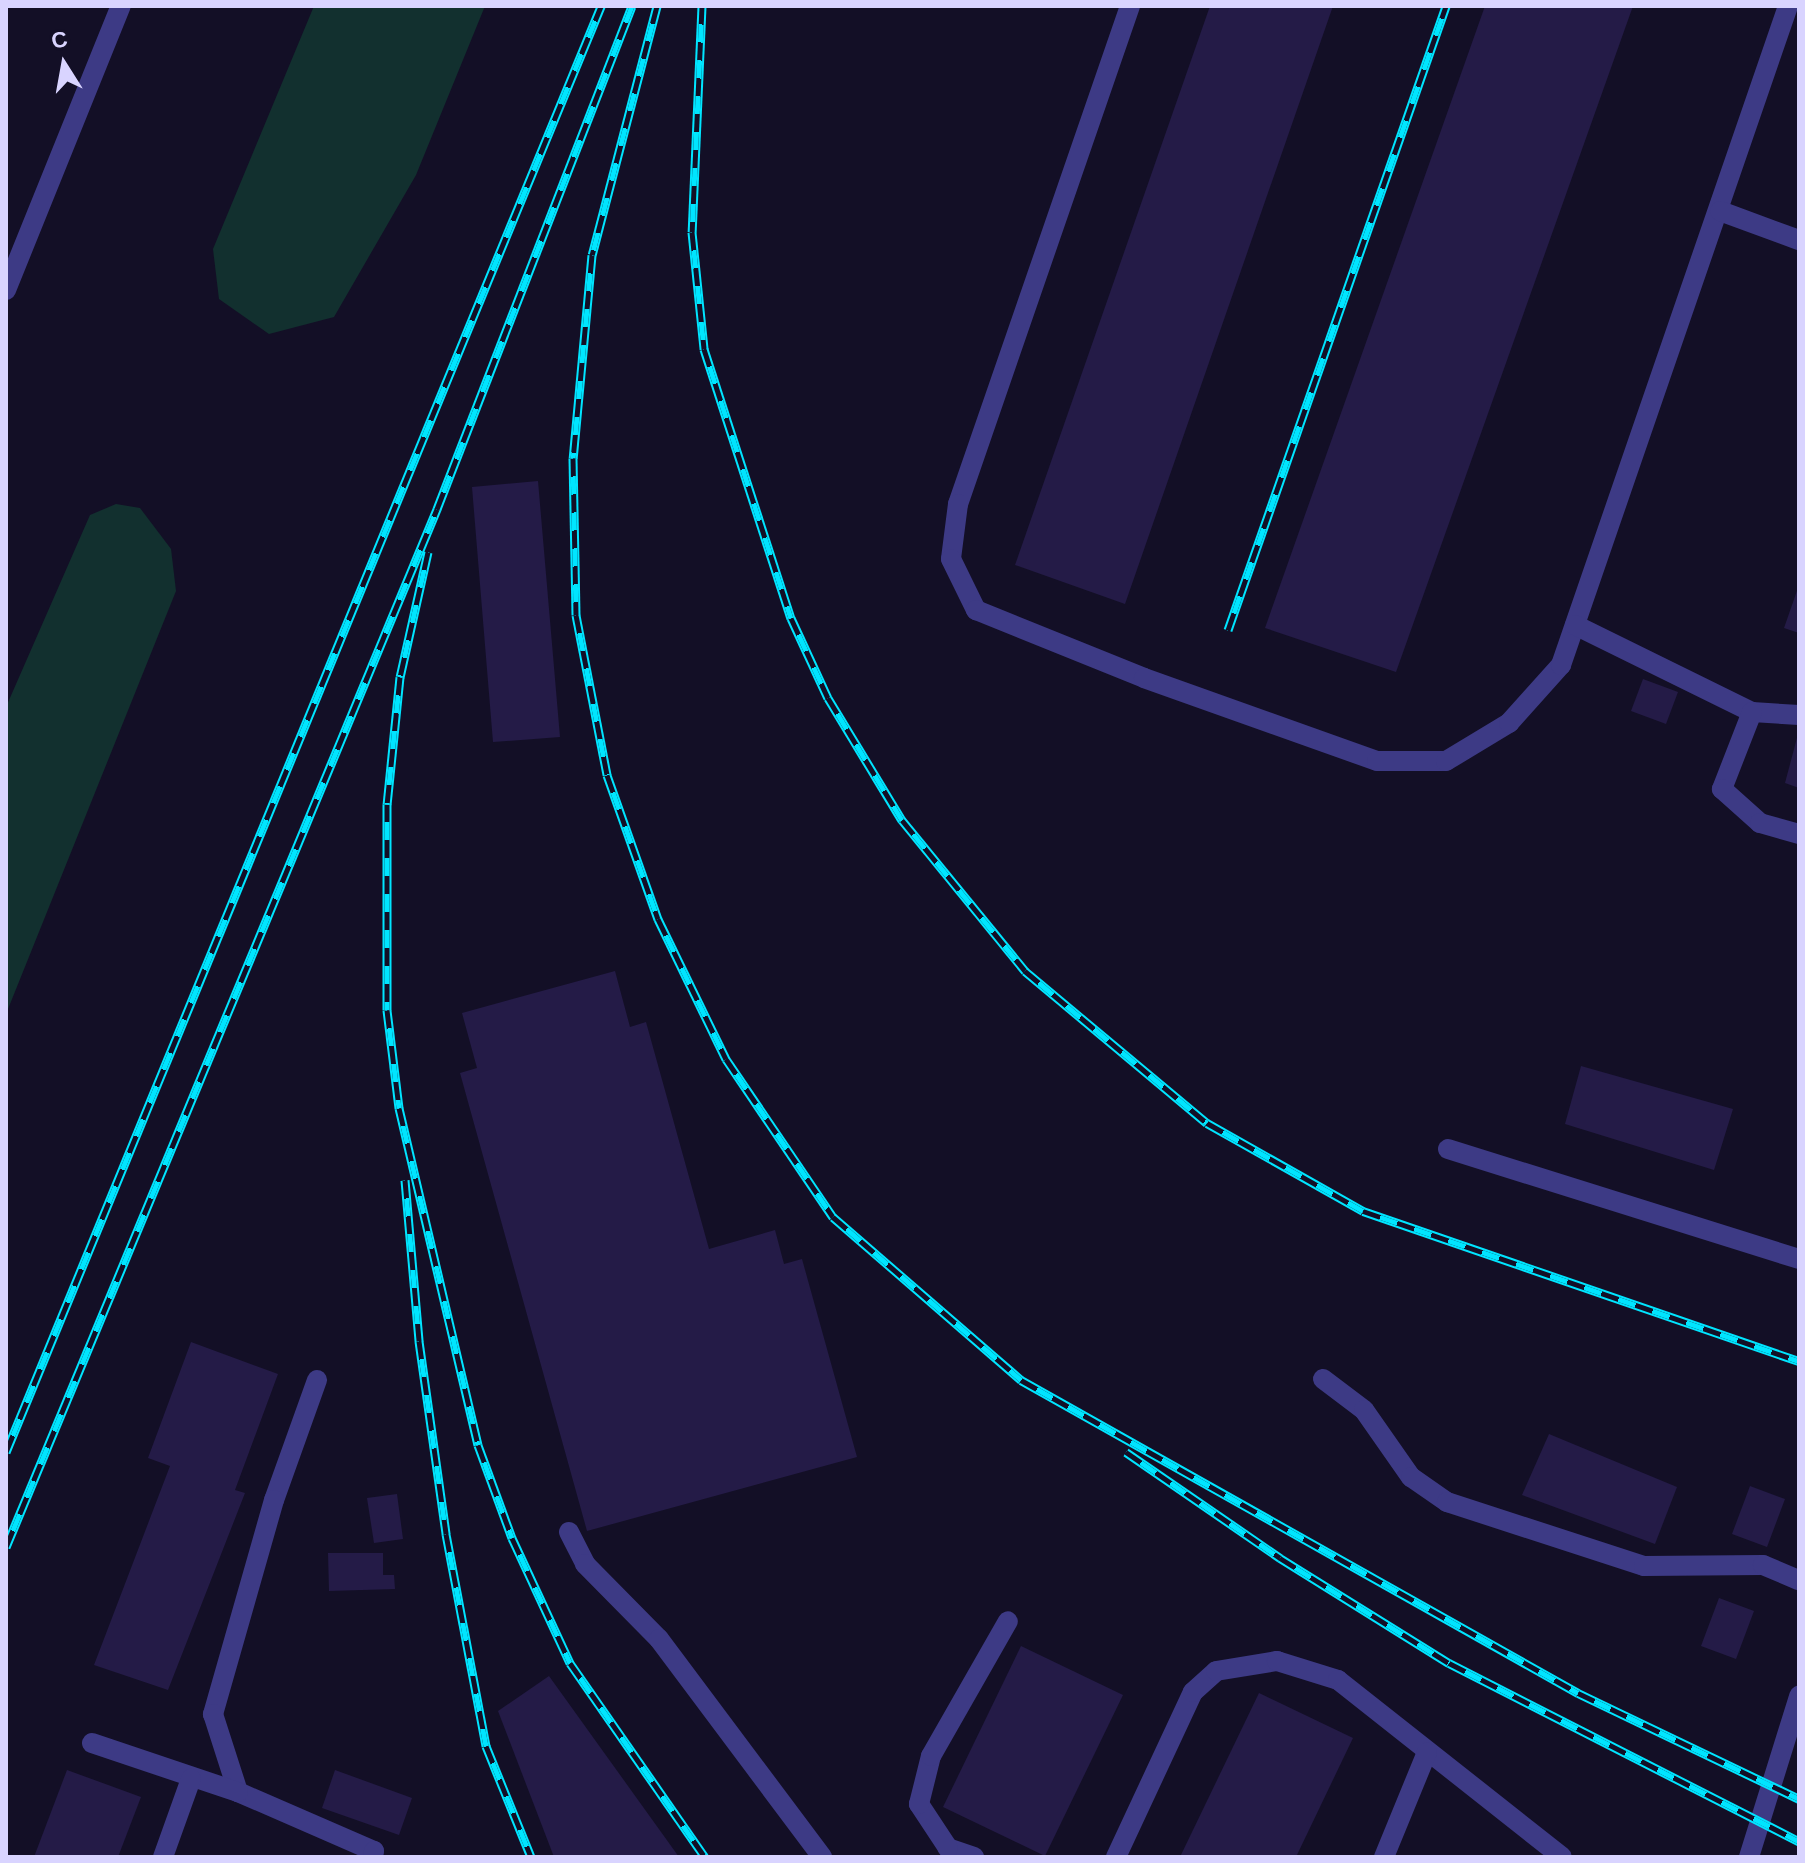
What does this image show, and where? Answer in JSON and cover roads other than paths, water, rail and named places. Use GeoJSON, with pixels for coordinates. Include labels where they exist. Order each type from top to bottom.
{"type":"FeatureCollection","features":[{"type":"Feature","properties":{"kind":"lane"},"geometry":{"type":"LineString","coordinates":[[6,290],[121,6]]}},
{"type":"Feature","properties":{"kind":"lane"},"geometry":{"type":"LineString","coordinates":[[1130,6],[958,504],[951,559],[976,610],[1144,678],[1377,761],[1446,761],[1509,723],[1561,665],[1720,211],[1788,6]]}},
{"type":"Feature","properties":{"kind":"lane"},"geometry":{"type":"LineString","coordinates":[[1720,211],[1799,240]]}},
{"type":"Feature","properties":{"kind":"lane"},"geometry":{"type":"LineString","coordinates":[[1575,625],[1752,712],[1799,715]]}},
{"type":"Feature","properties":{"kind":"lane"},"geometry":{"type":"LineString","coordinates":[[1752,712],[1722,789],[1760,823],[1799,834]]}},
{"type":"Feature","properties":{"kind":"lane"},"geometry":{"type":"LineString","coordinates":[[1448,1149],[1799,1259]]}},
{"type":"Feature","properties":{"kind":"lane"},"geometry":{"type":"LineString","coordinates":[[1323,1379],[1364,1410],[1411,1477],[1447,1502],[1644,1566],[1763,1565],[1799,1580]]}},
{"type":"Feature","properties":{"kind":"lane"},"geometry":{"type":"LineString","coordinates":[[238,1792],[213,1714],[274,1500],[317,1380]]}},
{"type":"Feature","properties":{"kind":"lane"},"geometry":{"type":"LineString","coordinates":[[569,1532],[585,1564],[659,1639],[822,1857]]}},
{"type":"Feature","properties":{"kind":"lane"},"geometry":{"type":"LineString","coordinates":[[974,1857],[948,1848],[919,1804],[931,1756],[1008,1621]]}},
{"type":"Feature","properties":{"kind":"lane"},"geometry":{"type":"LineString","coordinates":[[1116,1857],[1193,1692],[1216,1671],[1277,1661],[1338,1680],[1562,1857]]}},
{"type":"Feature","properties":{"kind":"lane"},"geometry":{"type":"LineString","coordinates":[[1749,1857],[1799,1696]]}},
{"type":"Feature","properties":{"kind":"lane"},"geometry":{"type":"LineString","coordinates":[[92,1743],[191,1779],[238,1792],[374,1851],[373,1857]]}},
{"type":"Feature","properties":{"kind":"lane"},"geometry":{"type":"LineString","coordinates":[[1384,1857],[1427,1752]]}},
{"type":"Feature","properties":{"kind":"lane"},"geometry":{"type":"LineString","coordinates":[[163,1857],[191,1779]]}},
{"type":"Feature","properties":{"kind":"railway"},"geometry":{"type":"LineString","coordinates":[[6,1452],[601,6]]}},
{"type":"Feature","properties":{"kind":"railway"},"geometry":{"type":"LineString","coordinates":[[6,1547],[437,509],[632,6]]}},
{"type":"Feature","properties":{"kind":"railway"},"geometry":{"type":"LineString","coordinates":[[657,6],[592,255],[573,458],[576,615],[607,775],[658,919],[726,1059],[833,1217],[1021,1380],[1578,1693],[1799,1799]]}},
{"type":"Feature","properties":{"kind":"railway"},"geometry":{"type":"LineString","coordinates":[[702,6],[692,232],[704,349],[791,618],[828,698],[902,820],[1025,971],[1207,1123],[1363,1211],[1799,1361]]}},
{"type":"Feature","properties":{"kind":"railway"},"geometry":{"type":"LineString","coordinates":[[1228,630],[1446,6]]}},
{"type":"Feature","properties":{"kind":"railway"},"geometry":{"type":"LineString","coordinates":[[428,552],[400,677],[387,804],[387,1010],[399,1108],[478,1445],[512,1538],[570,1663],[705,1857]]}},
{"type":"Feature","properties":{"kind":"railway"},"geometry":{"type":"LineString","coordinates":[[405,1180],[419,1341],[446,1534],[486,1746],[531,1857]]}},
{"type":"Feature","properties":{"kind":"railway"},"geometry":{"type":"LineString","coordinates":[[1126,1452],[1280,1558],[1449,1663],[1799,1841]]}}]}
